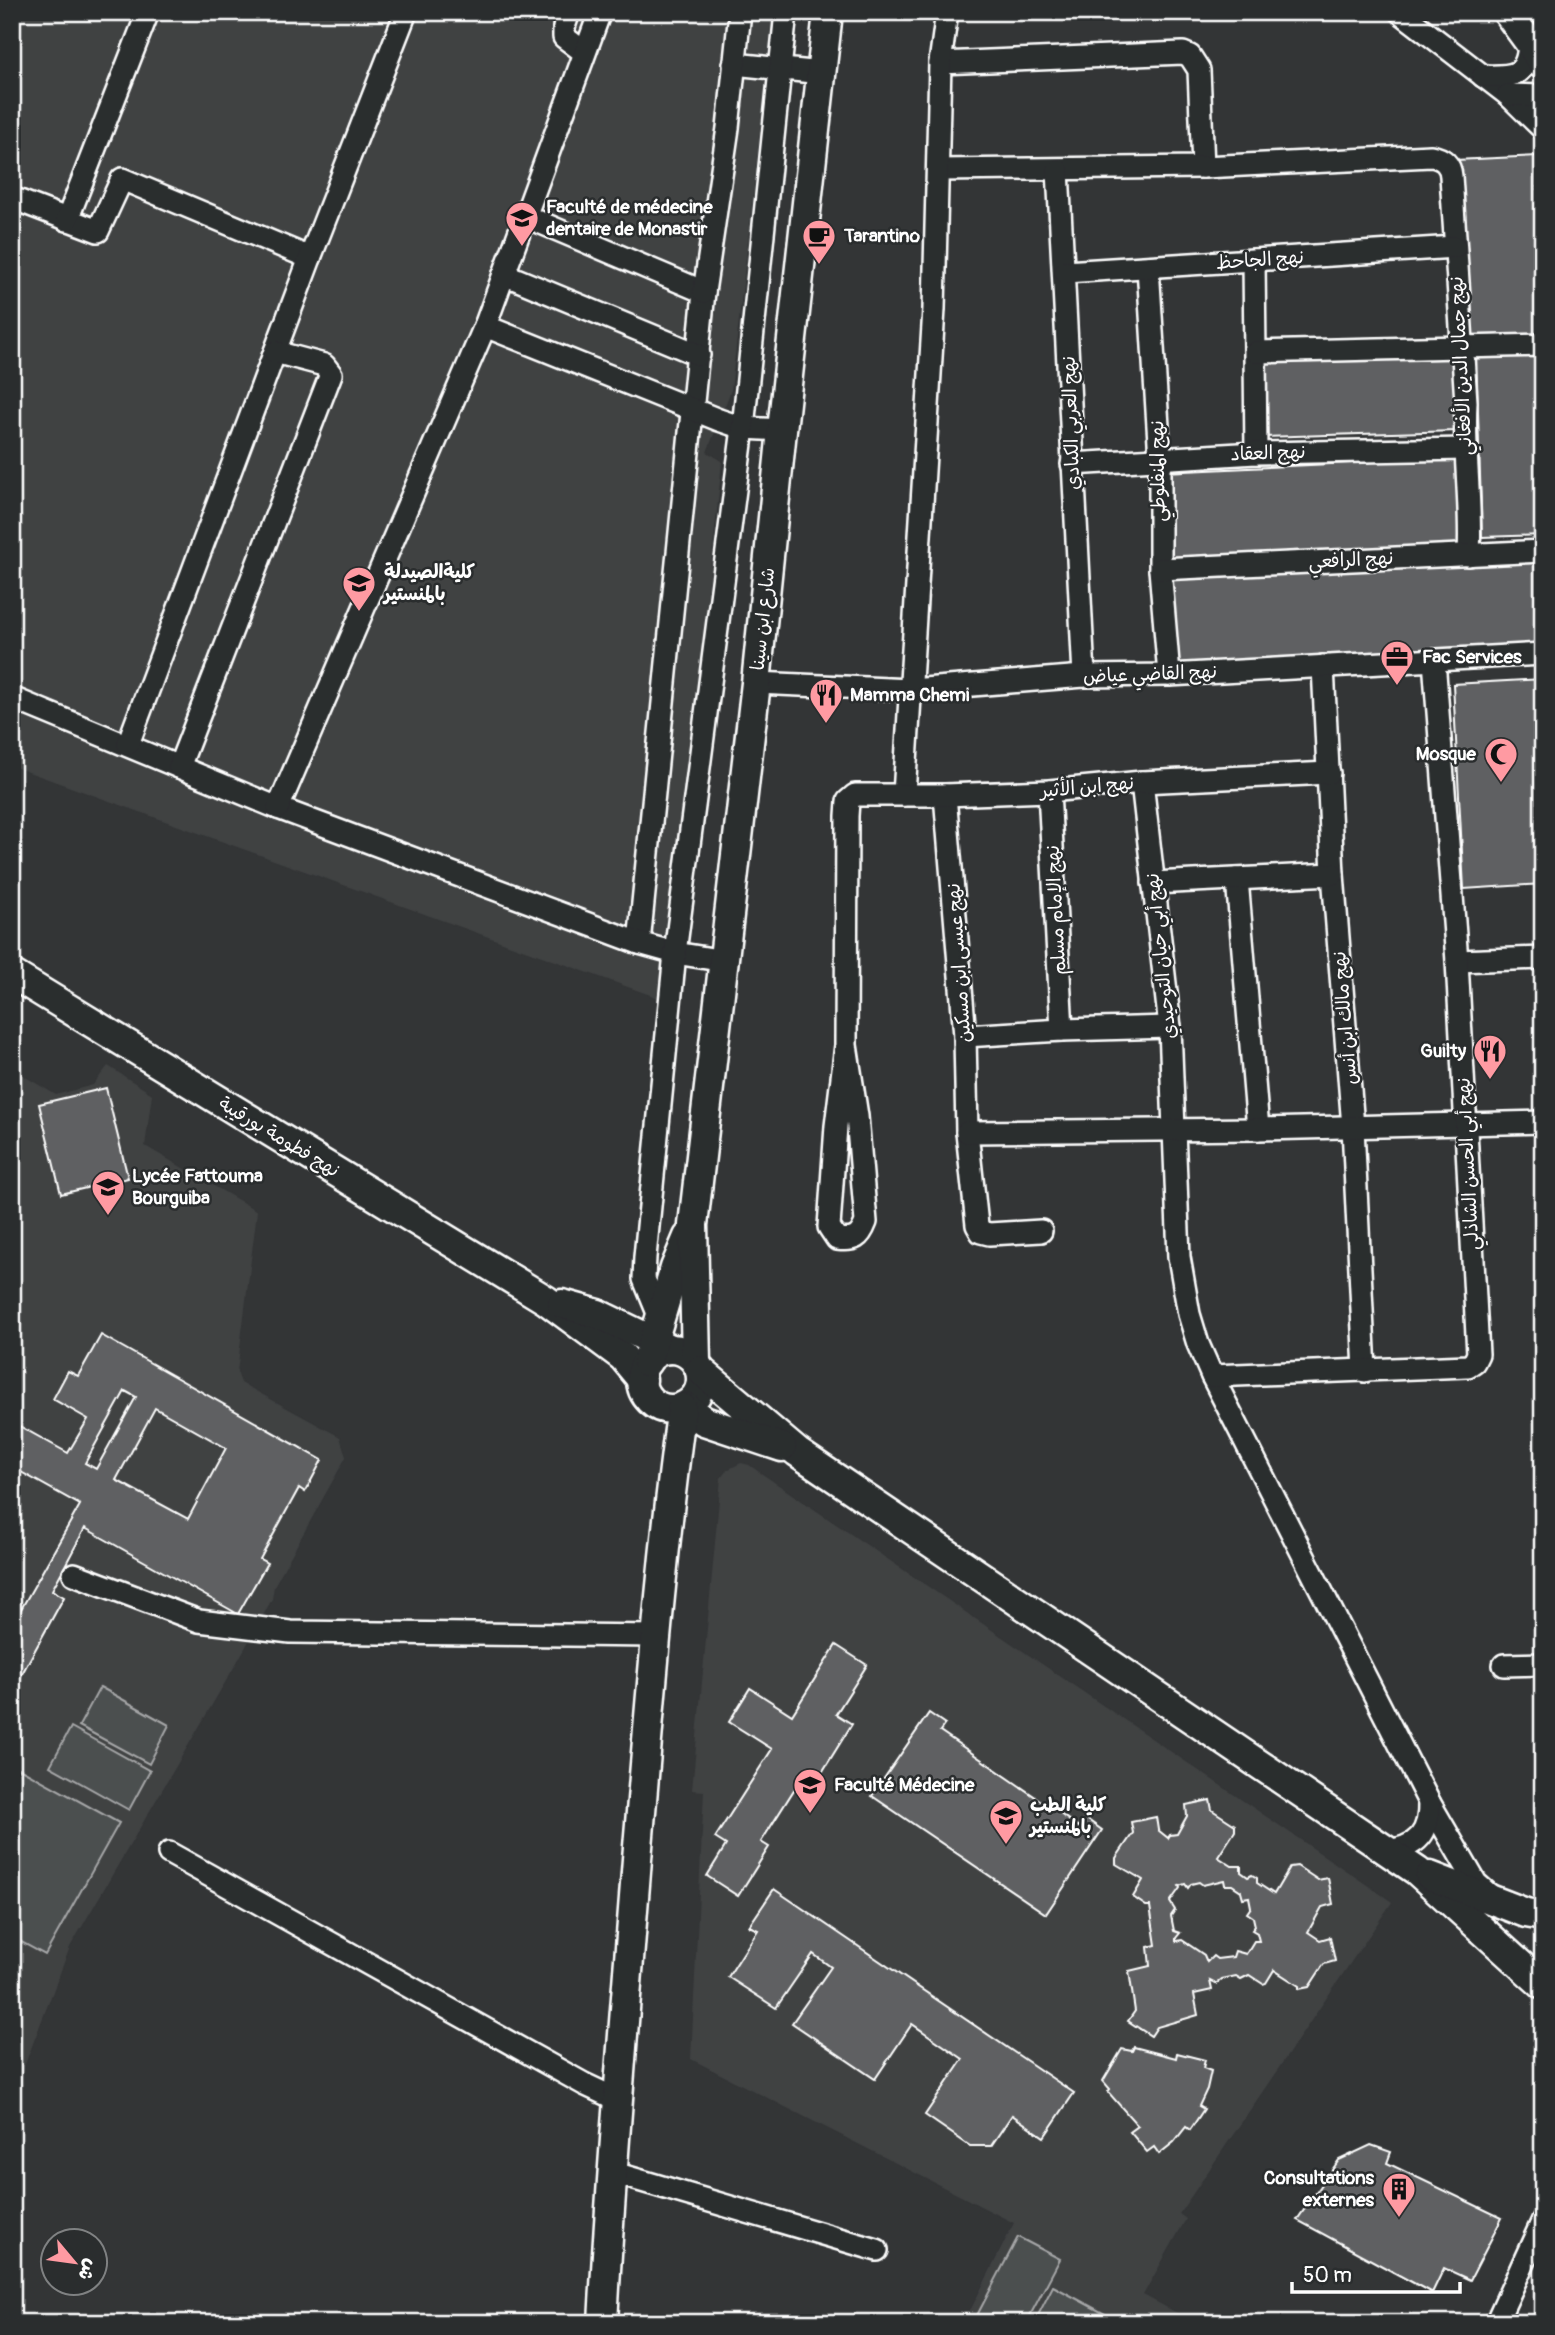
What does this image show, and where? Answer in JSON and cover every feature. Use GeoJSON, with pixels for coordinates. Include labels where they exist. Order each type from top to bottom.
{"type":"FeatureCollection","features":[{"type":"Feature","properties":{"kind":"main road","name":"شارع ابن سينا"},"geometry":{"type":"LineString","coordinates":[[693,1225],[757,684],[828,12]]}},
{"type":"Feature","properties":{"kind":"main road"},"geometry":{"type":"LineString","coordinates":[[1507,12],[1536,53]]}},
{"type":"Feature","properties":{"kind":"main road","name":"نهج فطومة بورقيبة"},"geometry":{"type":"LineString","coordinates":[[12,974],[546,1300],[623,1357],[665,1361]]}},
{"type":"Feature","properties":{"kind":"main road"},"geometry":{"type":"LineString","coordinates":[[665,1361],[701,1378],[697,1394],[684,1407],[672,1409],[665,1361],[693,1225]]}},
{"type":"Feature","properties":{"kind":"main road"},"geometry":{"type":"LineString","coordinates":[[670,1494],[661,1428],[665,1361],[675,1268],[693,1225]]}},
{"type":"Feature","properties":{"kind":"main road","name":"نهج فطومة بورقيبة"},"geometry":{"type":"LineString","coordinates":[[546,1300],[598,1314],[665,1361]]}},
{"type":"Feature","properties":{"kind":"main road"},"geometry":{"type":"LineString","coordinates":[[665,1361],[1417,1871],[1543,1985]]}},
{"type":"Feature","properties":{"kind":"main road"},"geometry":{"type":"LineString","coordinates":[[684,1407],[704,1421],[797,1452]]}},
{"type":"Feature","properties":{"kind":"main road"},"geometry":{"type":"LineString","coordinates":[[603,2323],[611,2172],[656,1636],[670,1494],[684,1407]]}},
{"type":"Feature","properties":{"kind":"main road"},"geometry":{"type":"LineString","coordinates":[[1417,1871],[1526,1913],[1543,1916]]}},
{"type":"Feature","properties":{"kind":"street"},"geometry":{"type":"LineString","coordinates":[[67,220],[148,12]]}},
{"type":"Feature","properties":{"kind":"street"},"geometry":{"type":"LineString","coordinates":[[128,744],[310,258],[407,12]]}},
{"type":"Feature","properties":{"kind":"street"},"geometry":{"type":"LineString","coordinates":[[569,12],[564,37],[584,52]]}},
{"type":"Feature","properties":{"kind":"street"},"geometry":{"type":"LineString","coordinates":[[278,808],[485,326],[600,12]]}},
{"type":"Feature","properties":{"kind":"street"},"geometry":{"type":"LineString","coordinates":[[639,943],[691,409],[740,12]]}},
{"type":"Feature","properties":{"kind":"street"},"geometry":{"type":"LineString","coordinates":[[665,1361],[645,1268],[675,953],[743,428],[786,12]]}},
{"type":"Feature","properties":{"kind":"street"},"geometry":{"type":"LineString","coordinates":[[904,795],[934,309],[940,63],[947,12]]}},
{"type":"Feature","properties":{"kind":"street"},"geometry":{"type":"LineString","coordinates":[[1400,12],[1508,95],[1543,128]]}},
{"type":"Feature","properties":{"kind":"street"},"geometry":{"type":"LineString","coordinates":[[939,170],[1203,167],[1199,70],[1196,62],[1183,53],[940,63]]}},
{"type":"Feature","properties":{"kind":"street"},"geometry":{"type":"LineString","coordinates":[[1483,76],[1507,77],[1520,71],[1536,53]]}},
{"type":"Feature","properties":{"kind":"street"},"geometry":{"type":"LineString","coordinates":[[734,64],[822,73]]}},
{"type":"Feature","properties":{"kind":"street"},"geometry":{"type":"LineString","coordinates":[[1508,95],[1543,96]]}},
{"type":"Feature","properties":{"kind":"street","name":"نهج جمال الدين الأفغاني"},"geometry":{"type":"LineString","coordinates":[[1203,167],[1431,156],[1443,159],[1448,164],[1466,402],[1465,449],[1471,533],[1469,555]]}},
{"type":"Feature","properties":{"kind":"street","name":"نهج العربي الكبادي"},"geometry":{"type":"LineString","coordinates":[[1058,170],[1084,676]]}},
{"type":"Feature","properties":{"kind":"street"},"geometry":{"type":"LineString","coordinates":[[12,198],[99,231],[122,179],[310,258]]}},
{"type":"Feature","properties":{"kind":"street"},"geometry":{"type":"LineString","coordinates":[[524,216],[704,292]]}},
{"type":"Feature","properties":{"kind":"street","name":"نهج الجاحظ"},"geometry":{"type":"LineString","coordinates":[[1065,272],[1455,247]]}},
{"type":"Feature","properties":{"kind":"street"},"geometry":{"type":"LineString","coordinates":[[1254,260],[1256,453]]}},
{"type":"Feature","properties":{"kind":"street","name":"نهج المنفلوطي"},"geometry":{"type":"LineString","coordinates":[[1148,267],[1160,458],[1160,569],[1169,675]]}},
{"type":"Feature","properties":{"kind":"street"},"geometry":{"type":"LineString","coordinates":[[504,274],[699,355]]}},
{"type":"Feature","properties":{"kind":"street"},"geometry":{"type":"LineString","coordinates":[[485,326],[743,428],[782,430]]}},
{"type":"Feature","properties":{"kind":"street"},"geometry":{"type":"LineString","coordinates":[[1256,352],[1543,345]]}},
{"type":"Feature","properties":{"kind":"street"},"geometry":{"type":"LineString","coordinates":[[179,766],[331,374],[324,365],[275,352]]}},
{"type":"Feature","properties":{"kind":"street","name":"نهج العقاد"},"geometry":{"type":"LineString","coordinates":[[1072,464],[1256,453],[1465,449]]}},
{"type":"Feature","properties":{"kind":"street","name":"نهج الرافعي"},"geometry":{"type":"LineString","coordinates":[[1160,569],[1543,551]]}},
{"type":"Feature","properties":{"kind":"street","name":"نهج القاضي عياض"},"geometry":{"type":"LineString","coordinates":[[757,684],[911,690],[1084,676],[1169,675],[1543,654]]}},
{"type":"Feature","properties":{"kind":"street","name":"نهج أبي الحسن الشاذلي"},"geometry":{"type":"LineString","coordinates":[[1212,1376],[1468,1366],[1478,1354],[1457,961],[1434,660]]}},
{"type":"Feature","properties":{"kind":"street","name":"نهج مالك ابن أنس"},"geometry":{"type":"LineString","coordinates":[[1324,666],[1333,874],[1353,1127],[1365,1371]]}},
{"type":"Feature","properties":{"kind":"street"},"geometry":{"type":"LineString","coordinates":[[12,698],[278,808],[639,943],[675,953],[725,961]]}},
{"type":"Feature","properties":{"kind":"street","name":"نهج ابن الأثير"},"geometry":{"type":"LineString","coordinates":[[846,1045],[848,801],[855,795],[1049,791],[1142,782],[1329,773]]}},
{"type":"Feature","properties":{"kind":"street","name":"نهج أبي حيان التوحيدي"},"geometry":{"type":"LineString","coordinates":[[1142,782],[1170,1027],[1179,1257],[1189,1314],[1198,1344],[1429,1802],[1476,1883],[1497,1901]]}},
{"type":"Feature","properties":{"kind":"street","name":"نهج الإمام مسلم"},"geometry":{"type":"LineString","coordinates":[[1049,791],[1062,1030]]}},
{"type":"Feature","properties":{"kind":"street","name":"نهج عيسى ابن مسكين"},"geometry":{"type":"LineString","coordinates":[[945,795],[965,1036],[967,1132],[977,1226],[981,1232],[989,1234],[1041,1231]]}},
{"type":"Feature","properties":{"kind":"street"},"geometry":{"type":"LineString","coordinates":[[1153,883],[1333,874]]}},
{"type":"Feature","properties":{"kind":"street"},"geometry":{"type":"LineString","coordinates":[[1237,879],[1258,1129]]}},
{"type":"Feature","properties":{"kind":"street"},"geometry":{"type":"LineString","coordinates":[[1457,961],[1543,958]]}},
{"type":"Feature","properties":{"kind":"street"},"geometry":{"type":"LineString","coordinates":[[965,1036],[1170,1027]]}},
{"type":"Feature","properties":{"kind":"street"},"geometry":{"type":"LineString","coordinates":[[846,1045],[857,1116],[866,1222],[860,1236],[852,1241],[838,1240],[829,1227],[836,1126],[846,1045]]}},
{"type":"Feature","properties":{"kind":"street"},"geometry":{"type":"LineString","coordinates":[[967,1132],[1543,1122]]}},
{"type":"Feature","properties":{"kind":"street"},"geometry":{"type":"LineString","coordinates":[[74,1574],[199,1621],[259,1629],[290,1632],[656,1636]]}},
{"type":"Feature","properties":{"kind":"street"},"geometry":{"type":"LineString","coordinates":[[1504,1665],[1543,1664]]}},
{"type":"Feature","properties":{"kind":"street"},"geometry":{"type":"LineString","coordinates":[[1387,1851],[1404,1849],[1415,1842],[1429,1820],[1429,1802]]}},
{"type":"Feature","properties":{"kind":"street"},"geometry":{"type":"LineString","coordinates":[[169,1853],[584,2084],[618,2100]]}},
{"type":"Feature","properties":{"kind":"street"},"geometry":{"type":"LineString","coordinates":[[611,2172],[877,2249]]}},
{"type":"Feature","properties":{"kind":"street"},"geometry":{"type":"LineString","coordinates":[[1496,2323],[1543,2220]]}},
{"type":"Feature","properties":{"kind":"shaded area","name":"كليةالصيدلة بالمنستير"},"geometry":{"type":"Polygon","coordinates":[[[12,12],[774,12],[731,390],[707,452],[722,461],[667,1001],[12,766],[12,12]]]}},
{"type":"Feature","properties":{"kind":"shaded area"},"geometry":{"type":"Polygon","coordinates":[[[108,1066],[152,1094],[145,1146],[257,1211],[237,1372],[241,1383],[340,1437],[346,1457],[274,1586],[272,1599],[240,1657],[70,1947],[12,2098],[12,1069],[56,1095],[93,1085],[108,1066]]]}},
{"type":"Feature","properties":{"kind":"shaded area","name":"كلية الطب بالمنستير"},"geometry":{"type":"Polygon","coordinates":[[[741,1463],[749,1465],[1392,1902],[1179,2214],[1186,2219],[1143,2295],[1196,2323],[947,2323],[947,2315],[969,2313],[1014,2223],[691,2059],[704,1791],[692,1790],[721,1478],[727,1470],[741,1463]]]}},
{"type":"Feature","properties":{"kind":"shaded area"},"geometry":{"type":"Polygon","coordinates":[[[100,1687],[169,1725],[149,1764],[79,1726],[100,1687]]]}},
{"type":"Feature","properties":{"kind":"shaded area"},"geometry":{"type":"Polygon","coordinates":[[[71,1727],[150,1771],[129,1810],[50,1766],[71,1727]]]}},
{"type":"Feature","properties":{"kind":"shaded area"},"geometry":{"type":"Polygon","coordinates":[[[19,1768],[119,1823],[45,1955],[12,1937],[12,1780],[19,1768]]]}},
{"type":"Feature","properties":{"kind":"shaded area"},"geometry":{"type":"Polygon","coordinates":[[[1018,2237],[1060,2259],[1026,2323],[973,2323],[1018,2237]]]}},
{"type":"Feature","properties":{"kind":"shaded area"},"geometry":{"type":"Polygon","coordinates":[[[1053,2286],[1118,2321],[1117,2323],[1034,2323],[1053,2286]]]}},
{"type":"Feature","properties":{"kind":"building"},"geometry":{"type":"Polygon","coordinates":[[[1537,156],[1543,338],[1464,342],[1455,160],[1537,156]]]}},
{"type":"Feature","properties":{"kind":"building"},"geometry":{"type":"Polygon","coordinates":[[[1456,350],[1456,431],[1263,437],[1262,357],[1456,350]]]}},
{"type":"Feature","properties":{"kind":"building"},"geometry":{"type":"Polygon","coordinates":[[[1476,350],[1543,356],[1543,535],[1482,537],[1476,350]]]}},
{"type":"Feature","properties":{"kind":"building"},"geometry":{"type":"Polygon","coordinates":[[[1459,458],[1458,549],[1168,561],[1164,472],[1459,458]]]}},
{"type":"Feature","properties":{"kind":"building"},"geometry":{"type":"Polygon","coordinates":[[[1543,560],[1543,647],[1176,665],[1172,578],[1543,560]]]}},
{"type":"Feature","properties":{"kind":"building","name":"Mosque"},"geometry":{"type":"Polygon","coordinates":[[[1543,679],[1543,884],[1464,889],[1453,684],[1543,679]]]}},
{"type":"Feature","properties":{"kind":"building"},"geometry":{"type":"Polygon","coordinates":[[[106,1088],[128,1178],[61,1194],[39,1104],[106,1088]]]}},
{"type":"Feature","properties":{"kind":"building"},"geometry":{"type":"Polygon","coordinates":[[[101,1335],[322,1460],[305,1492],[299,1488],[260,1559],[267,1563],[238,1614],[85,1528],[52,1590],[64,1597],[12,1692],[12,1625],[80,1505],[12,1467],[12,1422],[68,1453],[88,1419],[53,1399],[68,1371],[78,1376],[101,1335]],[[125,1391],[85,1463],[96,1469],[136,1397],[125,1391]],[[155,1408],[116,1480],[188,1519],[226,1448],[155,1408]]]}},
{"type":"Feature","properties":{"kind":"building"},"geometry":{"type":"Polygon","coordinates":[[[836,1645],[867,1665],[836,1714],[852,1724],[816,1782],[804,1774],[761,1842],[769,1847],[738,1896],[707,1876],[726,1845],[715,1838],[772,1749],[729,1722],[750,1688],[792,1715],[836,1645]]]}},
{"type":"Feature","properties":{"kind":"building"},"geometry":{"type":"Polygon","coordinates":[[[929,1713],[945,1724],[940,1731],[1079,1827],[1085,1818],[1102,1830],[1046,1914],[872,1796],[929,1713]]]}},
{"type":"Feature","properties":{"kind":"building"},"geometry":{"type":"Polygon","coordinates":[[[1210,1800],[1212,1810],[1235,1825],[1235,1831],[1218,1857],[1232,1866],[1241,1866],[1241,1872],[1248,1877],[1252,1875],[1257,1878],[1257,1883],[1274,1894],[1290,1867],[1297,1866],[1318,1880],[1328,1878],[1333,1904],[1322,1907],[1308,1932],[1320,1940],[1330,1937],[1335,1961],[1324,1964],[1309,1987],[1299,1989],[1299,1986],[1274,1970],[1263,1984],[1249,1975],[1241,1979],[1236,1976],[1222,1979],[1216,1984],[1210,1981],[1212,1990],[1194,1994],[1198,2015],[1157,2027],[1151,2036],[1128,2021],[1135,2011],[1129,1971],[1150,1966],[1148,1947],[1156,1945],[1150,1906],[1133,1897],[1143,1880],[1116,1864],[1116,1858],[1133,1833],[1131,1822],[1156,1817],[1158,1830],[1168,1838],[1177,1834],[1187,1816],[1186,1805],[1210,1800]],[[1224,1880],[1203,1885],[1199,1882],[1188,1888],[1185,1884],[1179,1886],[1170,1902],[1175,1910],[1171,1916],[1174,1931],[1180,1933],[1176,1941],[1182,1940],[1204,1955],[1207,1962],[1213,1956],[1217,1959],[1233,1957],[1235,1951],[1246,1954],[1254,1941],[1259,1941],[1257,1933],[1252,1930],[1255,1926],[1253,1917],[1247,1913],[1251,1907],[1249,1897],[1243,1898],[1241,1891],[1232,1885],[1225,1885],[1224,1880]]]}},
{"type":"Feature","properties":{"kind":"building"},"geometry":{"type":"Polygon","coordinates":[[[774,1889],[1074,2093],[1044,2137],[1012,2115],[991,2146],[970,2146],[925,2115],[963,2059],[912,2024],[875,2079],[792,2023],[831,1967],[813,1954],[776,2008],[728,1977],[758,1930],[749,1926],[774,1889]]]}},
{"type":"Feature","properties":{"kind":"building"},"geometry":{"type":"Polygon","coordinates":[[[1134,2047],[1176,2058],[1177,2053],[1205,2060],[1203,2068],[1211,2071],[1199,2106],[1204,2109],[1190,2130],[1186,2127],[1174,2142],[1159,2154],[1154,2147],[1147,2152],[1130,2132],[1138,2126],[1108,2092],[1110,2089],[1103,2081],[1122,2049],[1132,2051],[1134,2047]]]}},
{"type":"Feature","properties":{"kind":"building","name":"Consultations externes"},"geometry":{"type":"Polygon","coordinates":[[[1371,2145],[1391,2152],[1387,2163],[1502,2218],[1470,2280],[1444,2268],[1432,2293],[1297,2220],[1339,2160],[1371,2145]]]}},
{"type":"Feature","properties":{"kind":"place","name":"Faculté de médecine dentaire de Monastir"},"geometry":{"type":"Point","coordinates":[522,248]}},
{"type":"Feature","properties":{"kind":"place","name":"Tarantino"},"geometry":{"type":"Point","coordinates":[819,266]}},
{"type":"Feature","properties":{"kind":"place","name":"كليةالصيدلة بالمنستير"},"geometry":{"type":"Point","coordinates":[359,613]}},
{"type":"Feature","properties":{"kind":"place","name":"Fac Services"},"geometry":{"type":"Point","coordinates":[1397,687]}},
{"type":"Feature","properties":{"kind":"place","name":"Mamma Chemi"},"geometry":{"type":"Point","coordinates":[826,725]}},
{"type":"Feature","properties":{"kind":"place","name":"Mosque"},"geometry":{"type":"Point","coordinates":[1501,784]}},
{"type":"Feature","properties":{"kind":"place","name":"Guilty"},"geometry":{"type":"Point","coordinates":[1490,1081]}},
{"type":"Feature","properties":{"kind":"place","name":"Lycée Fattouma Bourguiba"},"geometry":{"type":"Point","coordinates":[108,1217]}},
{"type":"Feature","properties":{"kind":"place","name":"Faculté Médecine"},"geometry":{"type":"Point","coordinates":[810,1815]}},
{"type":"Feature","properties":{"kind":"place","name":"كلية الطب بالمنستير"},"geometry":{"type":"Point","coordinates":[1006,1846]}},
{"type":"Feature","properties":{"kind":"place","name":"Consultations externes"},"geometry":{"type":"Point","coordinates":[1399,2219]}}]}
